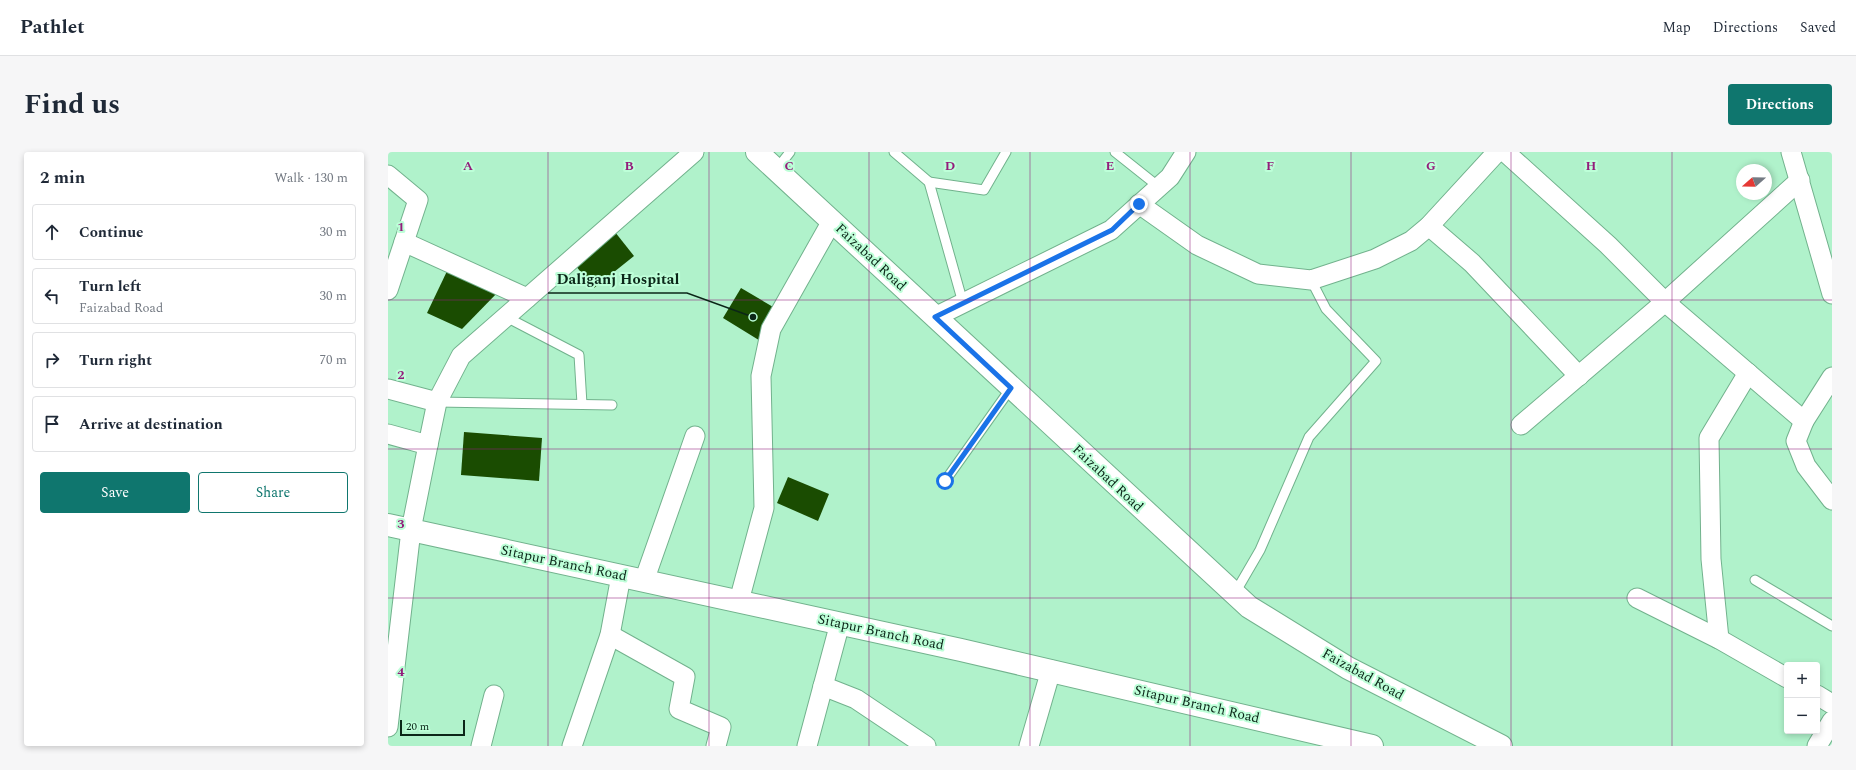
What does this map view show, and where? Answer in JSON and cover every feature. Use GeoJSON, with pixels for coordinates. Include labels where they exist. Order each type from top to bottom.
{"type":"FeatureCollection","features":[{"type":"Feature","properties":{"kind":"street"},"geometry":{"type":"LineString","coordinates":[[388,727],[412,530],[428,445],[437,402],[461,356],[694,152]]}},
{"type":"Feature","properties":{"kind":"street","name":"Faizabad Road"},"geometry":{"type":"LineString","coordinates":[[757,152],[1249,607],[1348,668],[1501,746]]}},
{"type":"Feature","properties":{"kind":"street"},"geometry":{"type":"LineString","coordinates":[[935,317],[1112,230],[1170,177],[1186,152]]}},
{"type":"Feature","properties":{"kind":"street"},"geometry":{"type":"LineString","coordinates":[[1139,204],[1197,245],[1258,274],[1311,280],[1375,259],[1411,241],[1429,226],[1497,152]]}},
{"type":"Feature","properties":{"kind":"street"},"geometry":{"type":"LineString","coordinates":[[1505,152],[1608,245],[1665,302],[1804,421]]}},
{"type":"Feature","properties":{"kind":"street"},"geometry":{"type":"LineString","coordinates":[[1792,152],[1832,294]]}},
{"type":"Feature","properties":{"kind":"street"},"geometry":{"type":"LineString","coordinates":[[388,175],[418,200],[388,290]]}},
{"type":"Feature","properties":{"kind":"street"},"geometry":{"type":"LineString","coordinates":[[1521,425],[1665,302],[1800,180]]}},
{"type":"Feature","properties":{"kind":"street"},"geometry":{"type":"LineString","coordinates":[[739,601],[764,508],[761,376],[771,329],[832,221]]}},
{"type":"Feature","properties":{"kind":"street"},"geometry":{"type":"LineString","coordinates":[[1429,226],[1472,263],[1579,376]]}},
{"type":"Feature","properties":{"kind":"street"},"geometry":{"type":"LineString","coordinates":[[404,242],[526,298]]}},
{"type":"Feature","properties":{"kind":"street"},"geometry":{"type":"LineString","coordinates":[[1719,639],[1711,559],[1709,438],[1748,373]]}},
{"type":"Feature","properties":{"kind":"street"},"geometry":{"type":"LineString","coordinates":[[1832,377],[1804,421],[1796,441],[1806,466],[1832,500]]}},
{"type":"Feature","properties":{"kind":"street"},"geometry":{"type":"LineString","coordinates":[[388,389],[437,402]]}},
{"type":"Feature","properties":{"kind":"street"},"geometry":{"type":"LineString","coordinates":[[388,434],[428,445]]}},
{"type":"Feature","properties":{"kind":"street"},"geometry":{"type":"LineString","coordinates":[[644,581],[695,436]]}},
{"type":"Feature","properties":{"kind":"street","name":"Sitapur Branch Road"},"geometry":{"type":"LineString","coordinates":[[388,525],[1050,670],[1372,746]]}},
{"type":"Feature","properties":{"kind":"street"},"geometry":{"type":"LineString","coordinates":[[572,746],[610,635],[621,576]]}},
{"type":"Feature","properties":{"kind":"street"},"geometry":{"type":"LineString","coordinates":[[1637,598],[1719,639],[1784,676]]}},
{"type":"Feature","properties":{"kind":"street"},"geometry":{"type":"LineString","coordinates":[[806,746],[840,623]]}},
{"type":"Feature","properties":{"kind":"street"},"geometry":{"type":"LineString","coordinates":[[610,635],[685,677],[679,709],[721,727],[716,746]]}},
{"type":"Feature","properties":{"kind":"street"},"geometry":{"type":"LineString","coordinates":[[1029,746],[1050,670]]}},
{"type":"Feature","properties":{"kind":"street"},"geometry":{"type":"LineString","coordinates":[[823,686],[856,699],[926,746]]}},
{"type":"Feature","properties":{"kind":"street"},"geometry":{"type":"LineString","coordinates":[[481,746],[494,694]]}},
{"type":"Feature","properties":{"kind":"street"},"geometry":{"type":"LineString","coordinates":[[1820,697],[1832,704]]}},
{"type":"Feature","properties":{"kind":"street"},"geometry":{"type":"LineString","coordinates":[[1817,746],[1832,721]]}},
{"type":"Feature","properties":{"kind":"lane"},"geometry":{"type":"LineString","coordinates":[[776,170],[790,152]]}},
{"type":"Feature","properties":{"kind":"lane"},"geometry":{"type":"LineString","coordinates":[[894,152],[928,182],[963,303]]}},
{"type":"Feature","properties":{"kind":"lane"},"geometry":{"type":"LineString","coordinates":[[928,182],[984,190],[1006,152]]}},
{"type":"Feature","properties":{"kind":"lane"},"geometry":{"type":"LineString","coordinates":[[1115,152],[1159,187]]}},
{"type":"Feature","properties":{"kind":"lane"},"geometry":{"type":"LineString","coordinates":[[1234,594],[1260,550],[1309,437],[1376,361],[1326,309],[1311,280]]}},
{"type":"Feature","properties":{"kind":"lane"},"geometry":{"type":"LineString","coordinates":[[506,317],[579,355],[582,404]]}},
{"type":"Feature","properties":{"kind":"lane"},"geometry":{"type":"LineString","coordinates":[[945,481],[1011,388]]}},
{"type":"Feature","properties":{"kind":"lane"},"geometry":{"type":"LineString","coordinates":[[437,402],[612,405]]}},
{"type":"Feature","properties":{"kind":"lane"},"geometry":{"type":"LineString","coordinates":[[1755,580],[1832,626]]}},
{"type":"Feature","properties":{"kind":"building"},"geometry":{"type":"Polygon","coordinates":[[[615,232],[634,256],[594,288],[575,265],[615,232]]]}},
{"type":"Feature","properties":{"kind":"building"},"geometry":{"type":"Polygon","coordinates":[[[449,267],[499,291],[462,329],[427,313],[449,267]]]}},
{"type":"Feature","properties":{"kind":"building"},"geometry":{"type":"Polygon","coordinates":[[[741,288],[780,311],[762,342],[723,318],[741,288]]]}},
{"type":"Feature","properties":{"kind":"building"},"geometry":{"type":"Polygon","coordinates":[[[464,432],[542,438],[539,481],[461,475],[464,432]]]}},
{"type":"Feature","properties":{"kind":"building"},"geometry":{"type":"Polygon","coordinates":[[[788,477],[829,494],[818,521],[777,503],[788,477]]]}},
{"type":"Feature","properties":{"kind":"place","name":"Daliganj Hospital"},"geometry":{"type":"Point","coordinates":[753,317]}},
{"type":"Feature","properties":{"kind":"route"},"geometry":{"type":"LineString","coordinates":[[945,481],[1011,388],[935,317],[1112,230],[1139,204]]}}]}
